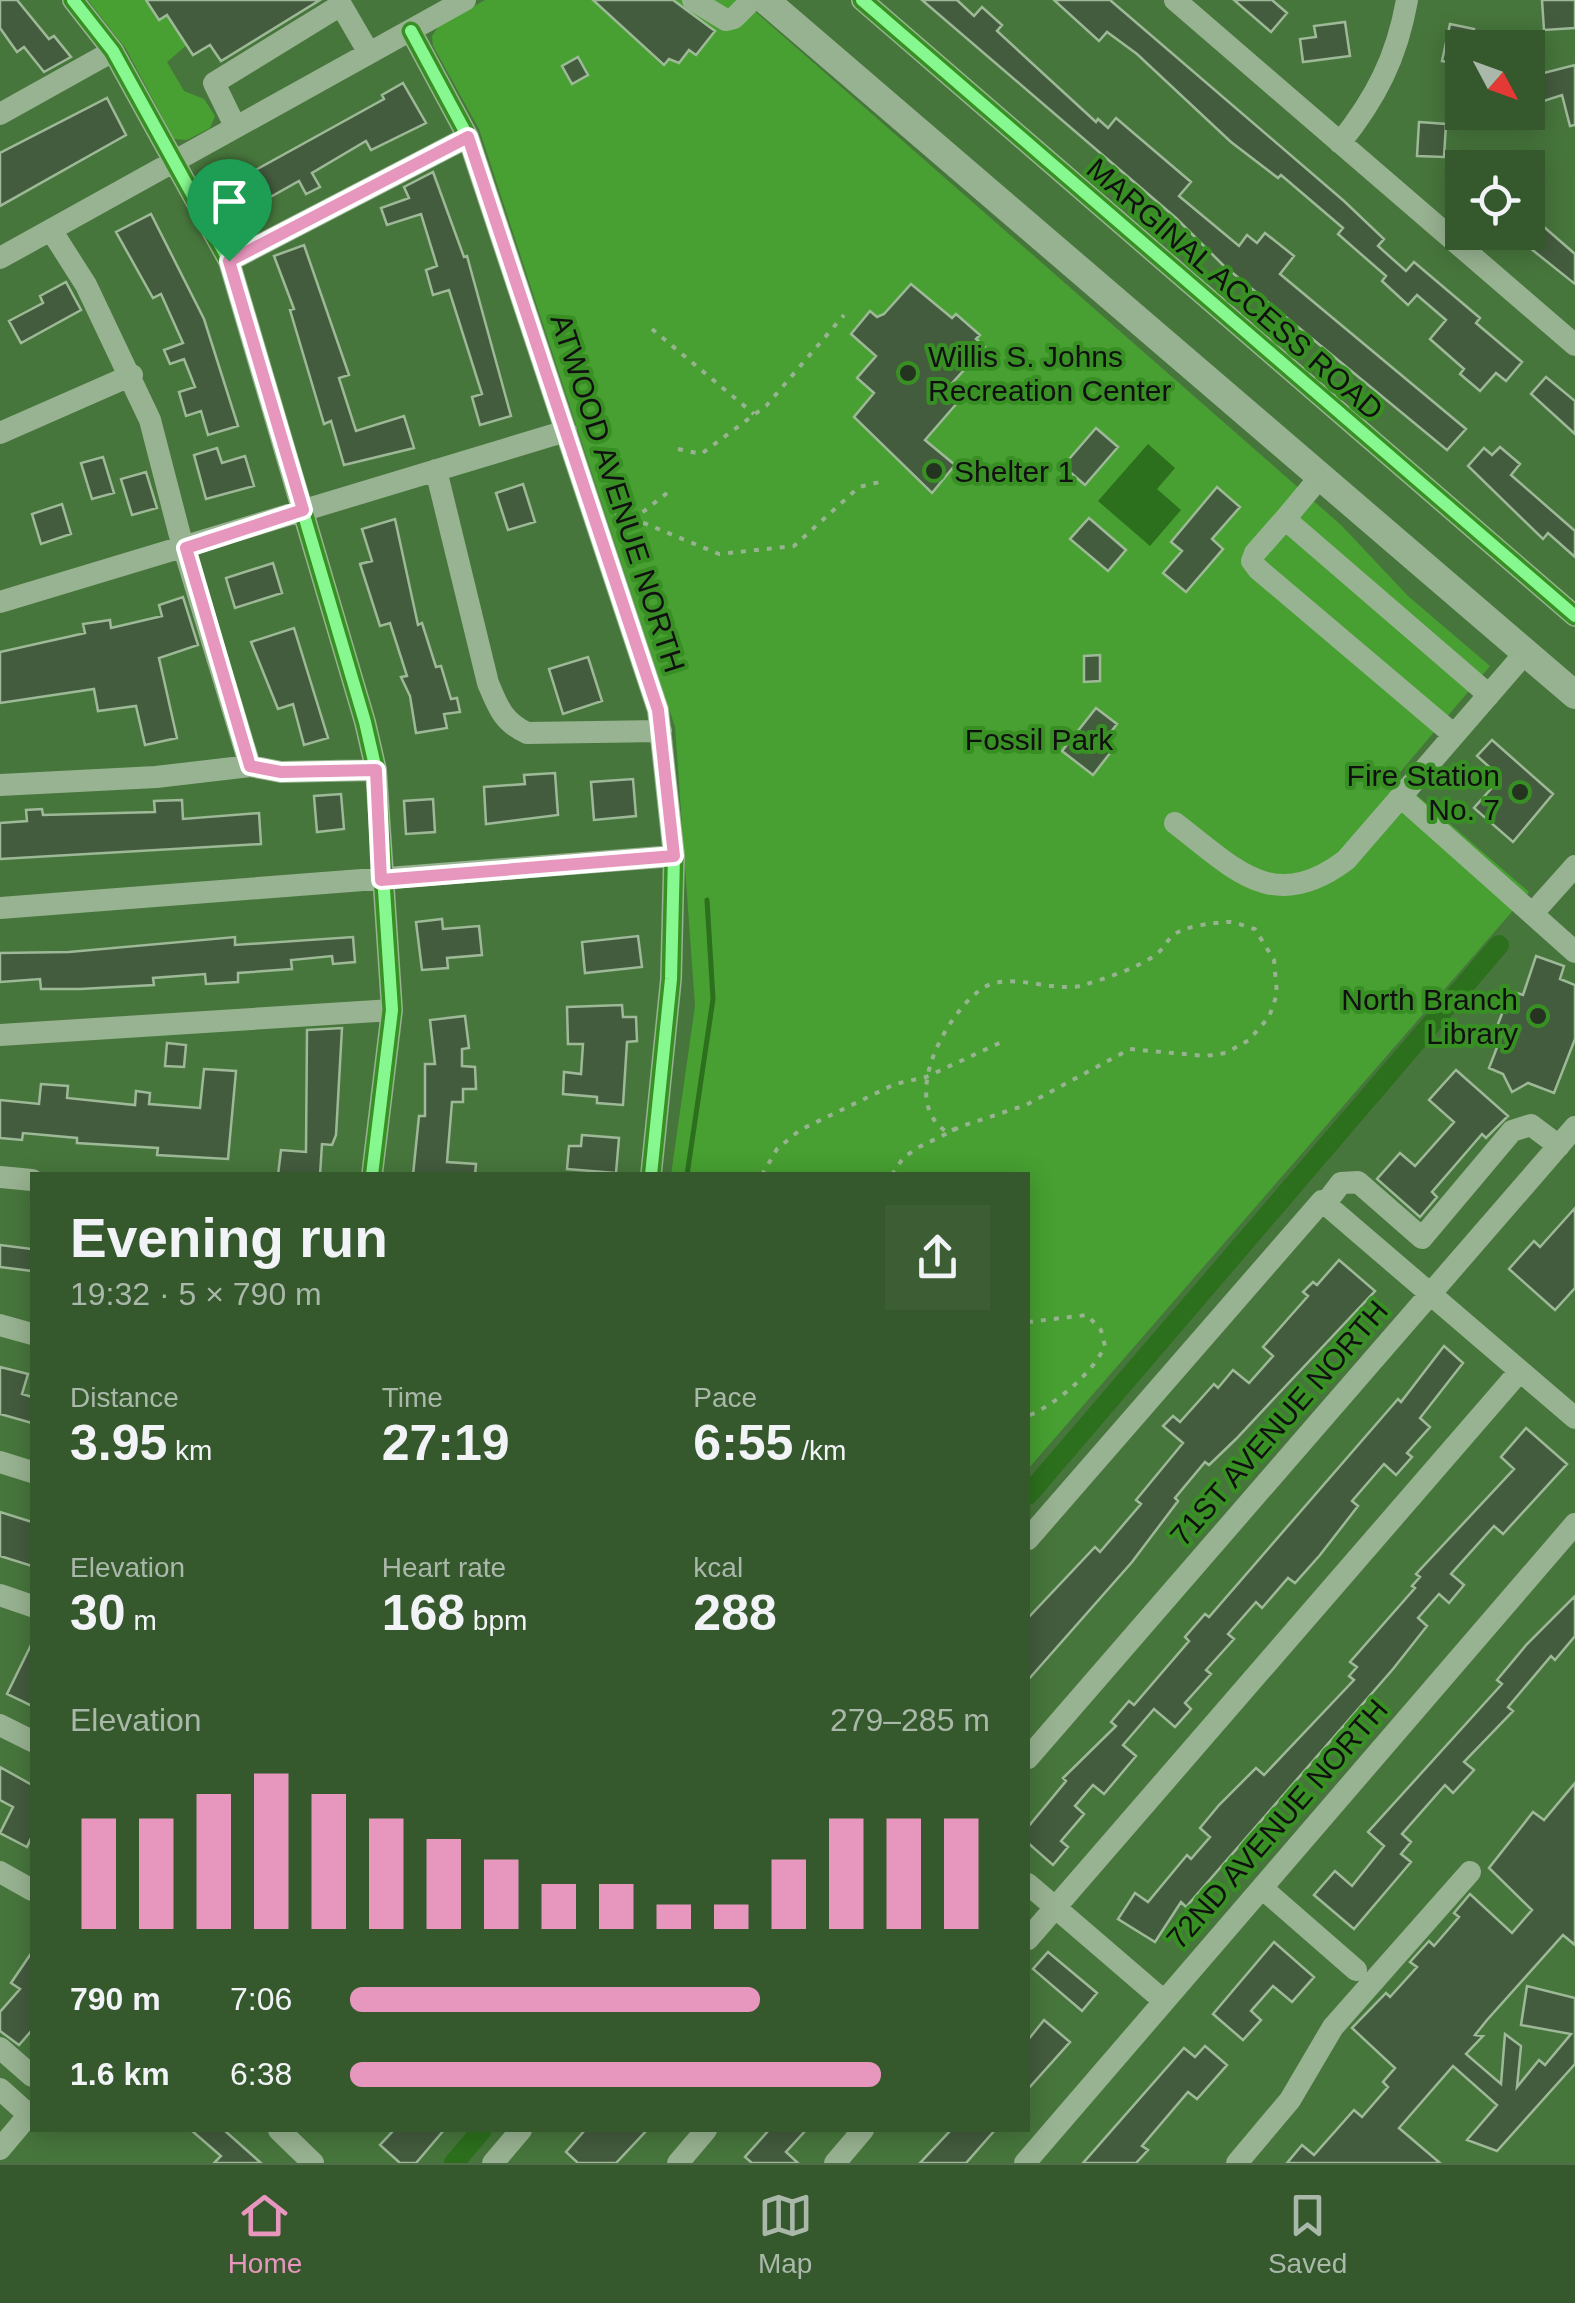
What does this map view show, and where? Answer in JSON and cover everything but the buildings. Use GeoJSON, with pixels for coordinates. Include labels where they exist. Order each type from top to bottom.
{"type":"FeatureCollection","features":[{"type":"Feature","properties":{"kind":"main road"},"geometry":{"type":"LineString","coordinates":[[765,0],[1575,696]]}},
{"type":"Feature","properties":{"kind":"street"},"geometry":{"type":"LineString","coordinates":[[73,0],[113,50],[229,261],[376,770],[392,1010],[372,1172]]}},
{"type":"Feature","properties":{"kind":"street"},"geometry":{"type":"LineString","coordinates":[[0,258],[466,0]]}},
{"type":"Feature","properties":{"kind":"street"},"geometry":{"type":"LineString","coordinates":[[693,0],[726,20],[734,18],[752,0]]}},
{"type":"Feature","properties":{"kind":"street","name":"MARGINAL ACCESS ROAD"},"geometry":{"type":"LineString","coordinates":[[862,0],[1575,616]]}},
{"type":"Feature","properties":{"kind":"street"},"geometry":{"type":"LineString","coordinates":[[1176,0],[1575,345]]}},
{"type":"Feature","properties":{"kind":"street"},"geometry":{"type":"LineString","coordinates":[[1340,143],[1371,105],[1387,74],[1407,0]]}},
{"type":"Feature","properties":{"kind":"street"},"geometry":{"type":"LineString","coordinates":[[234,126],[214,82],[345,2],[369,53]]}},
{"type":"Feature","properties":{"kind":"street","name":"ATWOOD AVENUE NORTH"},"geometry":{"type":"LineString","coordinates":[[411,30],[468,137],[661,731],[674,856],[672,978],[651,1172]]}},
{"type":"Feature","properties":{"kind":"street"},"geometry":{"type":"LineString","coordinates":[[0,114],[113,50]]}},
{"type":"Feature","properties":{"kind":"street"},"geometry":{"type":"LineString","coordinates":[[229,261],[468,137]]}},
{"type":"Feature","properties":{"kind":"street"},"geometry":{"type":"LineString","coordinates":[[51,230],[86,285],[132,375],[150,420],[250,766]]}},
{"type":"Feature","properties":{"kind":"street"},"geometry":{"type":"LineString","coordinates":[[0,433],[132,375]]}},
{"type":"Feature","properties":{"kind":"street"},"geometry":{"type":"LineString","coordinates":[[0,602],[566,431]]}},
{"type":"Feature","properties":{"kind":"street"},"geometry":{"type":"LineString","coordinates":[[436,470],[488,683],[500,712],[511,726],[528,733],[661,731]]}},
{"type":"Feature","properties":{"kind":"street"},"geometry":{"type":"LineString","coordinates":[[1320,477],[1252,560],[1454,734]]}},
{"type":"Feature","properties":{"kind":"street"},"geometry":{"type":"LineString","coordinates":[[1285,518],[1488,695]]}},
{"type":"Feature","properties":{"kind":"street"},"geometry":{"type":"LineString","coordinates":[[1175,822],[1245,877],[1267,885],[1294,887],[1320,879],[1346,860],[1525,652]]}},
{"type":"Feature","properties":{"kind":"street"},"geometry":{"type":"LineString","coordinates":[[0,785],[156,777],[250,766],[281,772],[376,770]]}},
{"type":"Feature","properties":{"kind":"street"},"geometry":{"type":"LineString","coordinates":[[1400,797],[1575,952]]}},
{"type":"Feature","properties":{"kind":"street"},"geometry":{"type":"LineString","coordinates":[[0,908],[674,856]]}},
{"type":"Feature","properties":{"kind":"street"},"geometry":{"type":"LineString","coordinates":[[1533,914],[1575,866]]}},
{"type":"Feature","properties":{"kind":"street"},"geometry":{"type":"LineString","coordinates":[[0,1035],[392,1010]]}},
{"type":"Feature","properties":{"kind":"street"},"geometry":{"type":"LineString","coordinates":[[1398,1266],[1512,1130],[1531,1124],[1559,1146]]}},
{"type":"Feature","properties":{"kind":"street","name":"71ST AVENUE NORTH"},"geometry":{"type":"LineString","coordinates":[[1030,1756],[1575,1128]]}},
{"type":"Feature","properties":{"kind":"street"},"geometry":{"type":"LineString","coordinates":[[0,1177],[30,1180]]}},
{"type":"Feature","properties":{"kind":"street"},"geometry":{"type":"LineString","coordinates":[[1030,1537],[1342,1183],[1358,1182],[1422,1238]]}},
{"type":"Feature","properties":{"kind":"street"},"geometry":{"type":"LineString","coordinates":[[1324,1202],[1575,1418]]}},
{"type":"Feature","properties":{"kind":"street"},"geometry":{"type":"LineString","coordinates":[[0,1325],[30,1333]]}},
{"type":"Feature","properties":{"kind":"street"},"geometry":{"type":"LineString","coordinates":[[1030,1937],[1520,1371]]}},
{"type":"Feature","properties":{"kind":"street"},"geometry":{"type":"LineString","coordinates":[[0,1462],[30,1471]]}},
{"type":"Feature","properties":{"kind":"street","name":"72ND AVENUE NORTH"},"geometry":{"type":"LineString","coordinates":[[1025,2163],[1575,1524]]}},
{"type":"Feature","properties":{"kind":"street"},"geometry":{"type":"LineString","coordinates":[[0,1595],[30,1605]]}},
{"type":"Feature","properties":{"kind":"street"},"geometry":{"type":"LineString","coordinates":[[0,1725],[30,1740]]}},
{"type":"Feature","properties":{"kind":"street"},"geometry":{"type":"LineString","coordinates":[[0,1872],[30,1889]]}},
{"type":"Feature","properties":{"kind":"street"},"geometry":{"type":"LineString","coordinates":[[1237,2163],[1290,2100],[1333,2027],[1470,1872]]}},
{"type":"Feature","properties":{"kind":"street"},"geometry":{"type":"LineString","coordinates":[[1030,1886],[1164,2001]]}},
{"type":"Feature","properties":{"kind":"street"},"geometry":{"type":"LineString","coordinates":[[1262,1888],[1356,1970]]}},
{"type":"Feature","properties":{"kind":"street"},"geometry":{"type":"LineString","coordinates":[[0,2048],[30,2074]]}},
{"type":"Feature","properties":{"kind":"street"},"geometry":{"type":"LineString","coordinates":[[0,2089],[30,2112]]}},
{"type":"Feature","properties":{"kind":"street"},"geometry":{"type":"LineString","coordinates":[[0,2149],[30,2114]]}},
{"type":"Feature","properties":{"kind":"street"},"geometry":{"type":"LineString","coordinates":[[281,2132],[313,2163]]}},
{"type":"Feature","properties":{"kind":"street"},"geometry":{"type":"LineString","coordinates":[[493,2163],[519,2132]]}},
{"type":"Feature","properties":{"kind":"street"},"geometry":{"type":"LineString","coordinates":[[678,2163],[704,2132]]}},
{"type":"Feature","properties":{"kind":"street"},"geometry":{"type":"LineString","coordinates":[[835,2163],[861,2132]]}},
{"type":"Feature","properties":{"kind":"path"},"geometry":{"type":"LineString","coordinates":[[678,449],[701,454],[754,414],[844,315]]}},
{"type":"Feature","properties":{"kind":"path"},"geometry":{"type":"LineString","coordinates":[[652,328],[754,414]]}},
{"type":"Feature","properties":{"kind":"path"},"geometry":{"type":"LineString","coordinates":[[607,512],[719,554],[794,546],[859,487],[884,481]]}},
{"type":"Feature","properties":{"kind":"path"},"geometry":{"type":"LineString","coordinates":[[634,519],[667,493]]}},
{"type":"Feature","properties":{"kind":"path"},"geometry":{"type":"LineString","coordinates":[[1232,921],[1255,928],[1274,960],[1278,994],[1269,1017],[1250,1040],[1226,1053],[1205,1056],[1130,1049],[1026,1105],[962,1126],[947,1132],[934,1123],[924,1106],[926,1076],[962,1010],[980,990],[998,982],[1054,989],[1081,986],[1156,956],[1176,933],[1232,921]]}},
{"type":"Feature","properties":{"kind":"path"},"geometry":{"type":"LineString","coordinates":[[764,1172],[777,1150],[800,1130],[895,1084],[926,1076],[1006,1040]]}},
{"type":"Feature","properties":{"kind":"path"},"geometry":{"type":"LineString","coordinates":[[894,1172],[919,1147],[962,1126]]}},
{"type":"Feature","properties":{"kind":"path"},"geometry":{"type":"LineString","coordinates":[[1030,1322],[1087,1315],[1101,1330],[1105,1346],[1098,1361],[1052,1404],[1030,1415]]}},
{"type":"Feature","properties":{"kind":"green space"},"geometry":{"type":"Polygon","coordinates":[[[88,0],[160,0],[188,44],[167,62],[184,91],[204,99],[215,116],[210,128],[187,140],[174,139],[126,49],[88,0]]]}},
{"type":"Feature","properties":{"kind":"green space","name":"Fossil Park"},"geometry":{"type":"Polygon","coordinates":[[[485,0],[742,0],[1341,525],[1408,596],[1490,666],[1396,777],[1529,892],[1030,1467],[1030,1172],[671,1172],[695,1006],[675,727],[479,129],[433,46],[432,36],[438,27],[485,0]]]}},
{"type":"Feature","properties":{"kind":"shaded area"},"geometry":{"type":"Polygon","coordinates":[[[1148,444],[1175,468],[1157,489],[1181,510],[1150,546],[1098,501],[1148,444]]]}},
{"type":"Feature","properties":{"kind":"waterway"},"geometry":{"type":"LineString","coordinates":[[687,1172],[713,999],[707,900]]}},
{"type":"Feature","properties":{"kind":"waterway"},"geometry":{"type":"LineString","coordinates":[[1030,1493],[1499,945]]}},
{"type":"Feature","properties":{"kind":"waterway"},"geometry":{"type":"LineString","coordinates":[[454,2163],[480,2132]]}},
{"type":"Feature","properties":{"kind":"cycle path"},"geometry":{"type":"LineString","coordinates":[[73,0],[113,51],[229,261],[365,722],[376,770],[392,1010],[372,1172]]}},
{"type":"Feature","properties":{"kind":"cycle path"},"geometry":{"type":"LineString","coordinates":[[862,0],[1575,616]]}},
{"type":"Feature","properties":{"kind":"cycle path"},"geometry":{"type":"LineString","coordinates":[[411,31],[468,137],[658,710],[674,856],[671,979],[651,1172]]}},
{"type":"Feature","properties":{"kind":"place","name":"Willis S. Johns Recreation Center"},"geometry":{"type":"Point","coordinates":[908,373]}},
{"type":"Feature","properties":{"kind":"place","name":"Shelter 1"},"geometry":{"type":"Point","coordinates":[934,471]}},
{"type":"Feature","properties":{"kind":"place","name":"Fire Station No. 7"},"geometry":{"type":"Point","coordinates":[1520,792]}},
{"type":"Feature","properties":{"kind":"place","name":"North Branch Library"},"geometry":{"type":"Point","coordinates":[1538,1016]}},
{"type":"Feature","properties":{"kind":"route"},"geometry":{"type":"LineString","coordinates":[[468,137],[658,710],[674,856],[381,880],[376,770],[281,772],[250,766],[186,548],[303,510],[249,316],[229,261],[468,137]]}}]}
